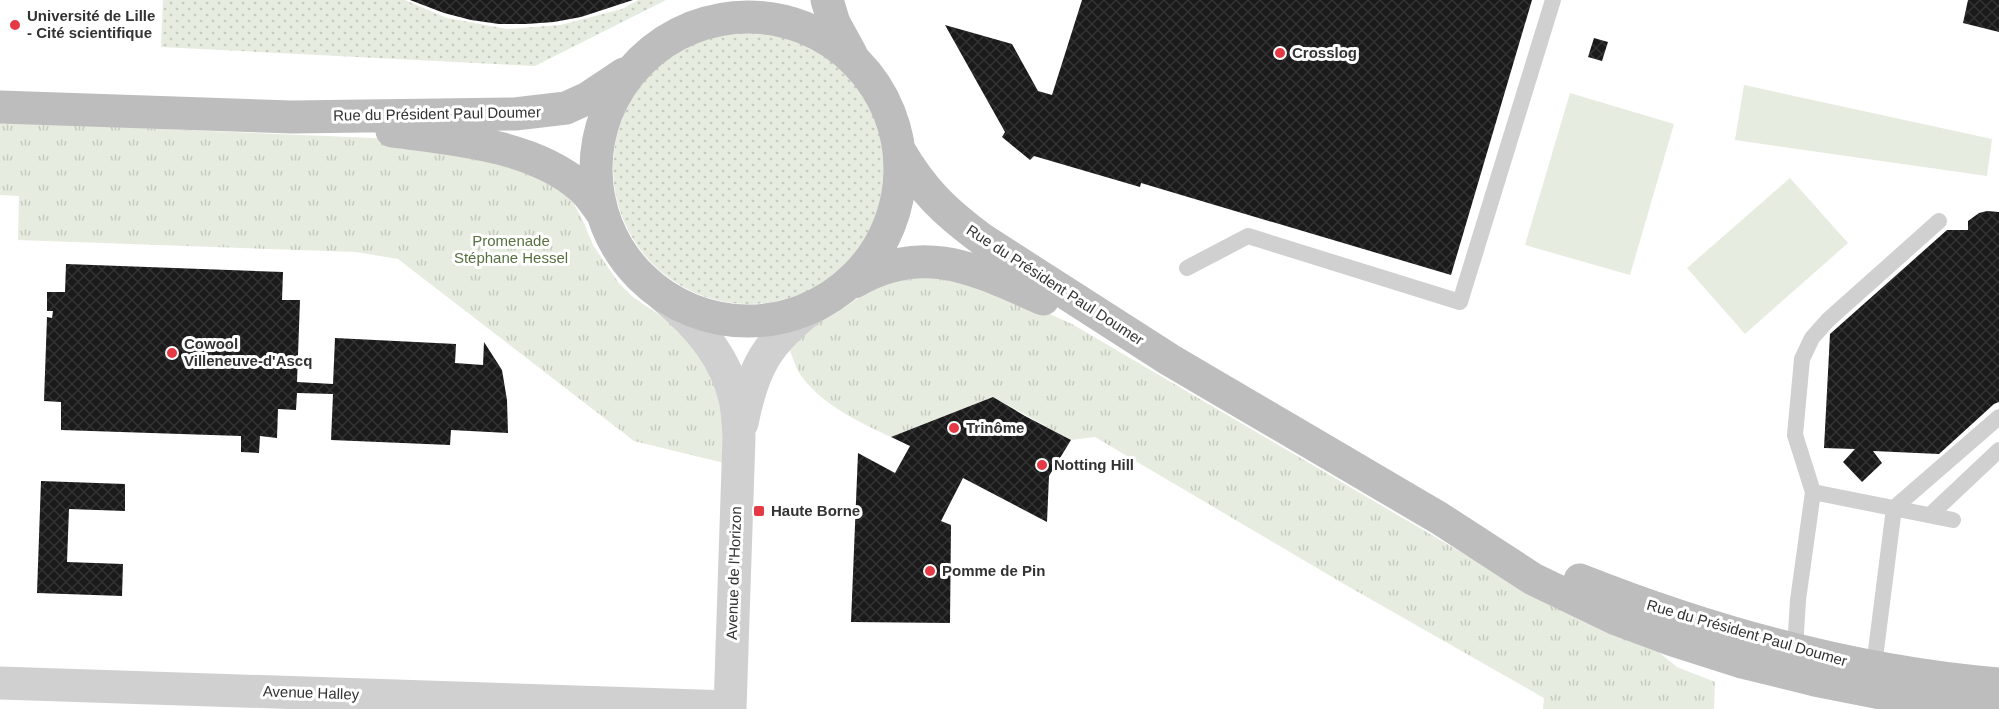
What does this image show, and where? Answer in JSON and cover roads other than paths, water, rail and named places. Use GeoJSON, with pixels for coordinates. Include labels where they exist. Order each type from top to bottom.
{"type":"FeatureCollection","features":[{"type":"Feature","properties":{"kind":"main road"},"geometry":{"type":"LineString","coordinates":[[724,19],[755,0]]}},
{"type":"Feature","properties":{"kind":"main road"},"geometry":{"type":"LineString","coordinates":[[827,0],[834,23],[857,63]]}},
{"type":"Feature","properties":{"kind":"main road"},"geometry":{"type":"LineString","coordinates":[[740,17],[773,19],[804,28],[832,42],[857,63],[873,82],[891,118],[899,150],[897,202],[886,235],[867,265],[843,289],[813,307],[797,314],[763,321],[728,321],[694,312],[649,286],[625,260],[608,230],[598,198],[595,165],[600,132],[611,101],[628,74],[651,51],[678,33],[701,24],[724,19],[740,17]]}},
{"type":"Feature","properties":{"kind":"main road","name":"Rue du Président Paul Doumer"},"geometry":{"type":"LineString","coordinates":[[0,107],[292,117],[544,112],[566,108],[588,98],[640,62]]}},
{"type":"Feature","properties":{"kind":"main road","name":"Rue du Président Paul Doumer"},"geometry":{"type":"LineString","coordinates":[[292,117],[466,142],[503,150],[548,166],[566,177],[582,188],[602,213]]}},
{"type":"Feature","properties":{"kind":"main road","name":"Rue du Président Paul Doumer"},"geometry":{"type":"LineString","coordinates":[[899,150],[924,188],[958,221],[1013,260],[1170,360],[1439,518],[1533,579],[1614,618],[1742,662],[1926,702],[1986,709]]}},
{"type":"Feature","properties":{"kind":"main road","name":"Rue du Président Paul Doumer"},"geometry":{"type":"LineString","coordinates":[[843,289],[887,266],[908,262],[949,263],[970,268],[1008,284],[1170,360]]}},
{"type":"Feature","properties":{"kind":"main road","name":"Rue du Président Paul Doumer"},"geometry":{"type":"LineString","coordinates":[[1439,518],[1538,563],[1613,593],[1700,623],[1795,649],[1874,666],[1999,684]]}},
{"type":"Feature","properties":{"kind":"street","name":"Avenue de l'Horizon"},"geometry":{"type":"LineString","coordinates":[[663,296],[698,328],[722,364],[735,398],[739,437],[730,708]]}},
{"type":"Feature","properties":{"kind":"street","name":"Avenue de l'Horizon"},"geometry":{"type":"LineString","coordinates":[[739,437],[750,386],[761,360],[793,322],[813,307]]}},
{"type":"Feature","properties":{"kind":"street","name":"Avenue Halley"},"geometry":{"type":"LineString","coordinates":[[0,683],[730,708]]}},
{"type":"Feature","properties":{"kind":"lane"},"geometry":{"type":"LineString","coordinates":[[1187,268],[1248,236],[1460,302],[1553,0]]}},
{"type":"Feature","properties":{"kind":"lane"},"geometry":{"type":"LineString","coordinates":[[1795,649],[1798,600],[1813,492],[1795,435],[1802,358],[1812,338],[1828,320],[1939,221]]}},
{"type":"Feature","properties":{"kind":"lane"},"geometry":{"type":"LineString","coordinates":[[1874,666],[1894,508],[1999,417]]}},
{"type":"Feature","properties":{"kind":"lane"},"geometry":{"type":"LineString","coordinates":[[1930,515],[1999,450]]}},
{"type":"Feature","properties":{"kind":"lane"},"geometry":{"type":"LineString","coordinates":[[1813,492],[1953,520]]}},
{"type":"Feature","properties":{"kind":"place","name":"Université de Lille ‐ Cité scientifique"},"geometry":{"type":"Point","coordinates":[15,25]}},
{"type":"Feature","properties":{"kind":"place","name":"Crosslog"},"geometry":{"type":"Point","coordinates":[1280,53]}},
{"type":"Feature","properties":{"kind":"place","name":"Cowool Villeneuve-d'Ascq"},"geometry":{"type":"Point","coordinates":[172,353]}},
{"type":"Feature","properties":{"kind":"place","name":"Trinôme"},"geometry":{"type":"Point","coordinates":[954,428]}},
{"type":"Feature","properties":{"kind":"place","name":"Notting Hill"},"geometry":{"type":"Point","coordinates":[1042,465]}},
{"type":"Feature","properties":{"kind":"place","name":"Haute Borne"},"geometry":{"type":"Point","coordinates":[759,511]}},
{"type":"Feature","properties":{"kind":"place","name":"Pomme de Pin"},"geometry":{"type":"Point","coordinates":[930,571]}},
{"type":"Feature","properties":{"kind":"park label","name":"Promenade Stéphane Hessel"},"geometry":{"type":"Point","coordinates":[511,250]}}]}
